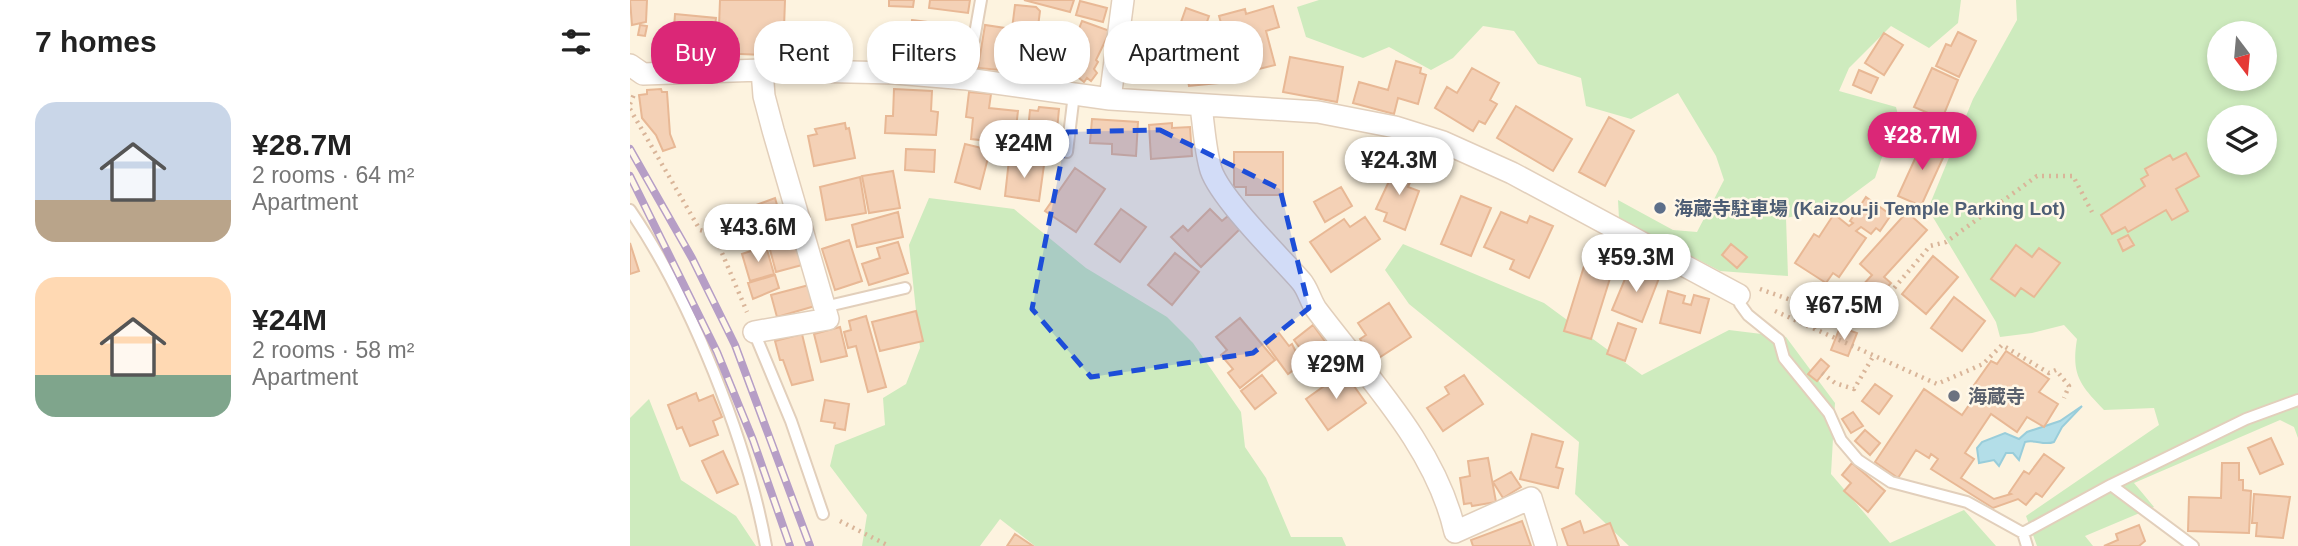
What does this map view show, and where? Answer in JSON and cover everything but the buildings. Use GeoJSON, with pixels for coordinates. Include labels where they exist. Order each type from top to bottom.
{"type":"FeatureCollection","features":[{"type":"Feature","properties":{"kind":"street"},"geometry":{"type":"LineString","coordinates":[[1110,99],[1123,0]]}},
{"type":"Feature","properties":{"kind":"street"},"geometry":{"type":"LineString","coordinates":[[630,65],[643,74],[754,70]]}},
{"type":"Feature","properties":{"kind":"street"},"geometry":{"type":"LineString","coordinates":[[980,81],[1110,99],[1200,107],[1318,112],[1395,127],[1443,142],[1511,173],[1733,292]]}},
{"type":"Feature","properties":{"kind":"street"},"geometry":{"type":"LineString","coordinates":[[754,332],[828,319],[773,130],[763,84]]}},
{"type":"Feature","properties":{"kind":"street"},"geometry":{"type":"LineString","coordinates":[[1200,107],[1212,171],[1240,212],[1306,287],[1314,306],[1349,349],[1421,450],[1450,509],[1456,539],[1531,498],[1546,546]]}},
{"type":"Feature","properties":{"kind":"lane"},"geometry":{"type":"LineString","coordinates":[[977,21],[981,0]]}},
{"type":"Feature","properties":{"kind":"lane"},"geometry":{"type":"LineString","coordinates":[[1068,152],[1074,94]]}},
{"type":"Feature","properties":{"kind":"lane"},"geometry":{"type":"LineString","coordinates":[[630,210],[666,272],[709,365],[754,487],[766,546]]}},
{"type":"Feature","properties":{"kind":"lane"},"geometry":{"type":"LineString","coordinates":[[824,307],[905,288]]}},
{"type":"Feature","properties":{"kind":"lane"},"geometry":{"type":"LineString","coordinates":[[1733,292],[1748,315],[1779,340],[1784,358],[1829,413],[1841,440],[1858,460],[1891,482],[1967,502],[2024,533]]}},
{"type":"Feature","properties":{"kind":"lane"},"geometry":{"type":"LineString","coordinates":[[754,332],[791,421],[823,514]]}},
{"type":"Feature","properties":{"kind":"lane"},"geometry":{"type":"LineString","coordinates":[[2024,533],[2111,485],[2246,419],[2298,400]]}},
{"type":"Feature","properties":{"kind":"lane"},"geometry":{"type":"LineString","coordinates":[[2111,485],[2193,546]]}},
{"type":"Feature","properties":{"kind":"lane"},"geometry":{"type":"LineString","coordinates":[[2024,533],[2026,546]]}},
{"type":"Feature","properties":{"kind":"path"},"geometry":{"type":"LineString","coordinates":[[630,109],[700,230],[714,234],[754,332]]}},
{"type":"Feature","properties":{"kind":"path"},"geometry":{"type":"LineString","coordinates":[[1733,292],[1752,286],[1822,311],[1878,307],[1930,246],[1946,242],[2037,176],[2073,176],[2092,212]]}},
{"type":"Feature","properties":{"kind":"path"},"geometry":{"type":"LineString","coordinates":[[1822,311],[1814,328],[1937,384],[1983,364],[2002,345],[2049,373],[2056,370],[2069,386],[2064,398]]}},
{"type":"Feature","properties":{"kind":"path"},"geometry":{"type":"LineString","coordinates":[[1814,367],[1835,383],[1854,389],[1874,355]]}},
{"type":"Feature","properties":{"kind":"path"},"geometry":{"type":"LineString","coordinates":[[823,514],[889,546]]}},
{"type":"Feature","properties":{"kind":"highlighted area"},"geometry":{"type":"Polygon","coordinates":[[[1160,130],[1280,189],[1309,308],[1253,353],[1091,377],[1032,309],[1067,132],[1160,130]]]}},
{"type":"Feature","properties":{"kind":"green space"},"geometry":{"type":"Polygon","coordinates":[[[1319,0],[1961,0],[1958,23],[1929,48],[1891,26],[1849,68],[1839,91],[1896,107],[1903,134],[1882,157],[1875,178],[1836,207],[1786,218],[1788,276],[1720,271],[1619,219],[1618,200],[1673,230],[1697,232],[1724,180],[1716,156],[1678,93],[1631,119],[1586,106],[1581,78],[1538,64],[1514,31],[1483,26],[1453,58],[1431,70],[1389,47],[1363,58],[1306,37],[1297,7],[1319,0]]]}},
{"type":"Feature","properties":{"kind":"green space"},"geometry":{"type":"Polygon","coordinates":[[[2016,0],[2298,0],[2298,438],[2294,427],[2280,420],[2134,483],[2154,507],[2085,536],[2093,546],[2037,546],[2026,516],[2159,425],[2154,408],[2104,410],[2079,379],[2075,362],[2077,339],[2064,325],[2000,337],[1996,322],[1928,209],[1973,99],[2017,20],[2016,0]]]}},
{"type":"Feature","properties":{"kind":"green space"},"geometry":{"type":"Polygon","coordinates":[[[929,198],[1014,209],[1086,268],[1167,317],[1193,343],[1241,412],[1245,447],[1266,478],[1291,537],[1342,537],[1346,546],[1035,546],[1000,519],[980,546],[862,546],[867,515],[830,466],[835,445],[885,425],[883,398],[906,384],[920,348],[909,245],[929,198]]]}},
{"type":"Feature","properties":{"kind":"green space"},"geometry":{"type":"Polygon","coordinates":[[[1403,244],[1544,303],[1642,375],[1729,330],[1786,337],[1835,403],[1831,474],[1890,543],[1964,510],[1996,546],[1629,546],[1575,494],[1579,442],[1409,304],[1385,270],[1403,244]]]}},
{"type":"Feature","properties":{"kind":"green space"},"geometry":{"type":"Polygon","coordinates":[[[649,399],[681,480],[736,516],[756,546],[630,546],[630,418],[649,399]]]}},
{"type":"Feature","properties":{"kind":"water"},"geometry":{"type":"Polygon","coordinates":[[[2082,406],[2062,427],[2054,442],[2025,442],[2019,460],[2013,453],[2006,453],[1999,466],[1994,460],[1979,463],[1977,448],[1982,442],[2005,433],[2019,439],[2027,432],[2060,421],[2082,406]]]}},
{"type":"Feature","properties":{"kind":"railway"},"geometry":{"type":"LineString","coordinates":[[630,149],[692,258],[735,345],[810,546]]}},
{"type":"Feature","properties":{"kind":"railway"},"geometry":{"type":"LineString","coordinates":[[630,176],[717,352],[753,440],[790,546]]}},
{"type":"Feature","properties":{"kind":"place","name":"海蔵寺駐車場 (Kaizou-ji Temple Parking Lot)"},"geometry":{"type":"Point","coordinates":[1660,208]}},
{"type":"Feature","properties":{"kind":"place","name":"海蔵寺"},"geometry":{"type":"Point","coordinates":[1954,396]}}]}
